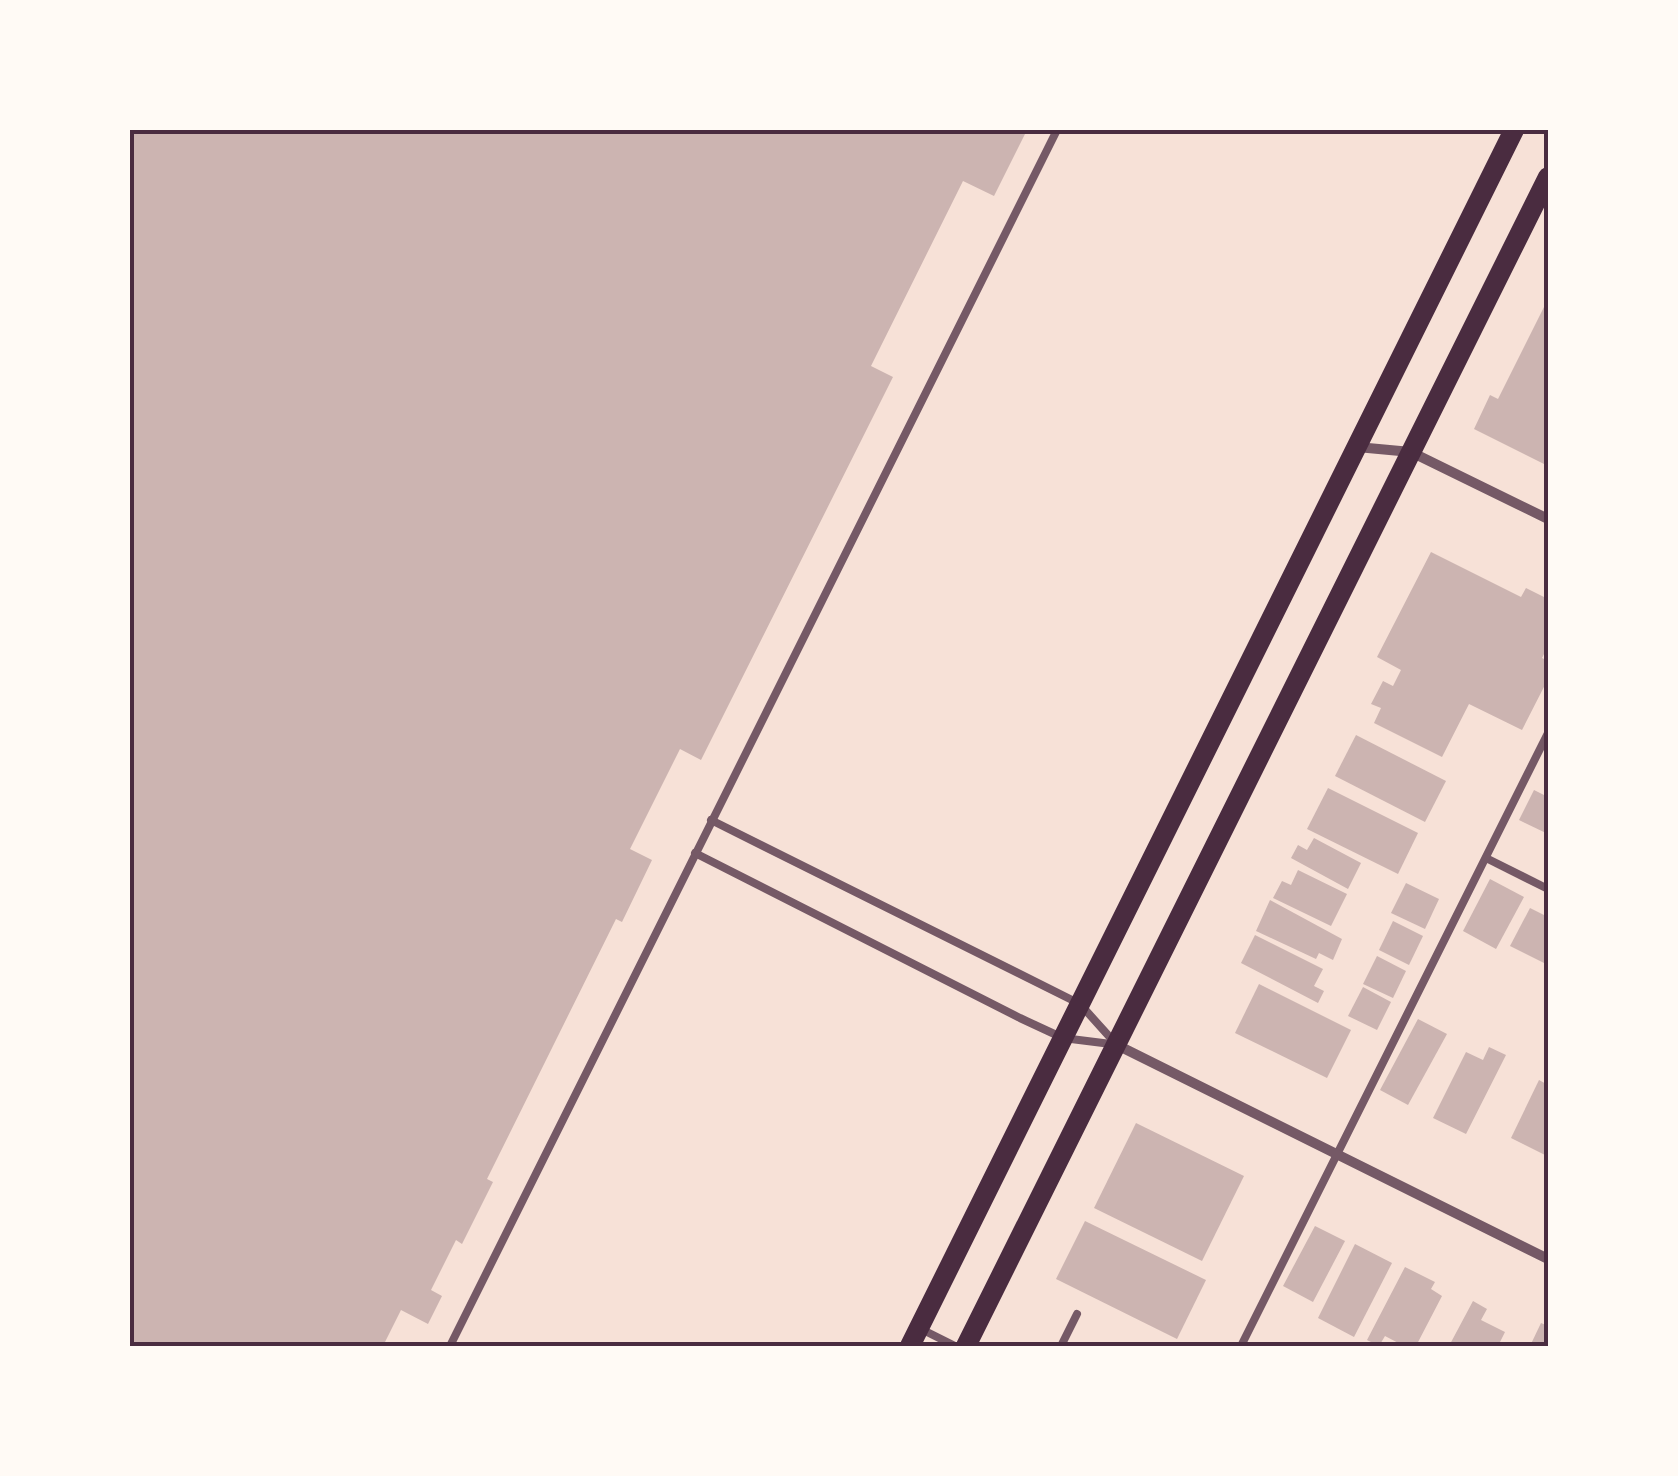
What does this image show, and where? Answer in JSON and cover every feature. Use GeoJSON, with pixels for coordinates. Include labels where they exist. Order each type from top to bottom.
{"type":"FeatureCollection","features":[{"type":"Feature","properties":{"kind":"main road"},"geometry":{"type":"LineString","coordinates":[[914,1337],[1514,130]]}},
{"type":"Feature","properties":{"kind":"main road"},"geometry":{"type":"LineString","coordinates":[[966,1346],[1548,177]]}},
{"type":"Feature","properties":{"kind":"street"},"geometry":{"type":"LineString","coordinates":[[1357,447],[1411,452],[1548,520]]}},
{"type":"Feature","properties":{"kind":"street"},"geometry":{"type":"LineString","coordinates":[[1116,1044],[1548,1259]]}},
{"type":"Feature","properties":{"kind":"lane"},"geometry":{"type":"LineString","coordinates":[[450,1346],[1058,130]]}},
{"type":"Feature","properties":{"kind":"lane"},"geometry":{"type":"LineString","coordinates":[[1241,1346],[1548,733]]}},
{"type":"Feature","properties":{"kind":"lane"},"geometry":{"type":"LineString","coordinates":[[712,820],[1080,1004],[1116,1044]]}},
{"type":"Feature","properties":{"kind":"lane"},"geometry":{"type":"LineString","coordinates":[[695,853],[1063,1038],[1116,1044]]}},
{"type":"Feature","properties":{"kind":"lane"},"geometry":{"type":"LineString","coordinates":[[1486,858],[1548,889]]}},
{"type":"Feature","properties":{"kind":"lane"},"geometry":{"type":"LineString","coordinates":[[1060,1346],[1077,1314]]}},
{"type":"Feature","properties":{"kind":"lane"},"geometry":{"type":"LineString","coordinates":[[914,1337],[955,1346]]}},
{"type":"Feature","properties":{"kind":"building"},"geometry":{"type":"Polygon","coordinates":[[[130,130],[1027,130],[994,196],[963,181],[871,366],[893,377],[701,760],[680,749],[630,849],[652,860],[622,922],[616,919],[487,1179],[493,1182],[462,1244],[456,1240],[431,1290],[442,1296],[428,1324],[401,1310],[383,1346],[130,1346],[130,130]]]}},
{"type":"Feature","properties":{"kind":"building"},"geometry":{"type":"Polygon","coordinates":[[[1548,299],[1548,466],[1474,429],[1490,395],[1498,399],[1548,299]]]}},
{"type":"Feature","properties":{"kind":"building"},"geometry":{"type":"Polygon","coordinates":[[[1431,552],[1521,597],[1526,588],[1548,599],[1548,646],[1542,658],[1548,661],[1548,679],[1522,730],[1469,704],[1442,757],[1374,723],[1381,708],[1371,704],[1383,681],[1393,686],[1401,670],[1377,657],[1431,552]]]}},
{"type":"Feature","properties":{"kind":"building"},"geometry":{"type":"Polygon","coordinates":[[[1356,735],[1446,781],[1425,822],[1335,776],[1356,735]]]}},
{"type":"Feature","properties":{"kind":"building"},"geometry":{"type":"Polygon","coordinates":[[[1328,788],[1418,833],[1398,874],[1307,829],[1328,788]]]}},
{"type":"Feature","properties":{"kind":"building"},"geometry":{"type":"Polygon","coordinates":[[[1534,790],[1548,797],[1548,834],[1519,820],[1534,790]]]}},
{"type":"Feature","properties":{"kind":"building"},"geometry":{"type":"Polygon","coordinates":[[[1314,838],[1361,863],[1348,889],[1291,858],[1298,845],[1307,850],[1314,838]]]}},
{"type":"Feature","properties":{"kind":"building"},"geometry":{"type":"Polygon","coordinates":[[[1298,870],[1347,894],[1331,926],[1273,898],[1282,881],[1291,885],[1298,870]]]}},
{"type":"Feature","properties":{"kind":"building"},"geometry":{"type":"Polygon","coordinates":[[[1490,879],[1524,897],[1496,949],[1463,931],[1490,879]]]}},
{"type":"Feature","properties":{"kind":"building"},"geometry":{"type":"Polygon","coordinates":[[[1406,883],[1439,899],[1425,929],[1391,913],[1406,883]]]}},
{"type":"Feature","properties":{"kind":"building"},"geometry":{"type":"Polygon","coordinates":[[[1270,900],[1342,939],[1333,960],[1319,953],[1316,959],[1256,931],[1270,900]]]}},
{"type":"Feature","properties":{"kind":"building"},"geometry":{"type":"Polygon","coordinates":[[[1530,908],[1548,917],[1548,965],[1510,946],[1530,908]]]}},
{"type":"Feature","properties":{"kind":"building"},"geometry":{"type":"Polygon","coordinates":[[[1393,921],[1423,936],[1409,965],[1379,950],[1393,921]]]}},
{"type":"Feature","properties":{"kind":"building"},"geometry":{"type":"Polygon","coordinates":[[[1255,935],[1323,969],[1314,986],[1324,991],[1318,1003],[1241,963],[1255,935]]]}},
{"type":"Feature","properties":{"kind":"building"},"geometry":{"type":"Polygon","coordinates":[[[1377,956],[1406,971],[1393,998],[1363,984],[1377,956]]]}},
{"type":"Feature","properties":{"kind":"building"},"geometry":{"type":"Polygon","coordinates":[[[1259,984],[1351,1030],[1327,1078],[1235,1033],[1259,984]]]}},
{"type":"Feature","properties":{"kind":"building"},"geometry":{"type":"Polygon","coordinates":[[[1363,987],[1391,1002],[1377,1030],[1348,1016],[1363,987]]]}},
{"type":"Feature","properties":{"kind":"building"},"geometry":{"type":"Polygon","coordinates":[[[1418,1019],[1447,1034],[1408,1105],[1380,1090],[1418,1019]]]}},
{"type":"Feature","properties":{"kind":"building"},"geometry":{"type":"Polygon","coordinates":[[[1489,1047],[1506,1055],[1466,1134],[1433,1118],[1466,1052],[1483,1060],[1489,1047]]]}},
{"type":"Feature","properties":{"kind":"building"},"geometry":{"type":"Polygon","coordinates":[[[1539,1080],[1548,1085],[1547,1156],[1511,1138],[1539,1080]]]}},
{"type":"Feature","properties":{"kind":"building"},"geometry":{"type":"Polygon","coordinates":[[[1136,1123],[1244,1176],[1202,1261],[1094,1208],[1136,1123]]]}},
{"type":"Feature","properties":{"kind":"building"},"geometry":{"type":"Polygon","coordinates":[[[1085,1221],[1206,1280],[1177,1339],[1056,1279],[1085,1221]]]}},
{"type":"Feature","properties":{"kind":"building"},"geometry":{"type":"Polygon","coordinates":[[[1315,1226],[1345,1241],[1313,1302],[1283,1286],[1315,1226]]]}},
{"type":"Feature","properties":{"kind":"building"},"geometry":{"type":"Polygon","coordinates":[[[1355,1244],[1392,1263],[1354,1337],[1318,1318],[1355,1244]]]}},
{"type":"Feature","properties":{"kind":"building"},"geometry":{"type":"Polygon","coordinates":[[[1405,1267],[1435,1282],[1431,1289],[1442,1296],[1416,1346],[1404,1346],[1385,1336],[1379,1346],[1367,1340],[1405,1267]]]}},
{"type":"Feature","properties":{"kind":"building"},"geometry":{"type":"Polygon","coordinates":[[[1473,1301],[1487,1309],[1481,1320],[1505,1332],[1498,1346],[1449,1346],[1473,1301]]]}},
{"type":"Feature","properties":{"kind":"building"},"geometry":{"type":"Polygon","coordinates":[[[1541,1323],[1548,1326],[1548,1346],[1530,1346],[1541,1323]]]}}]}
